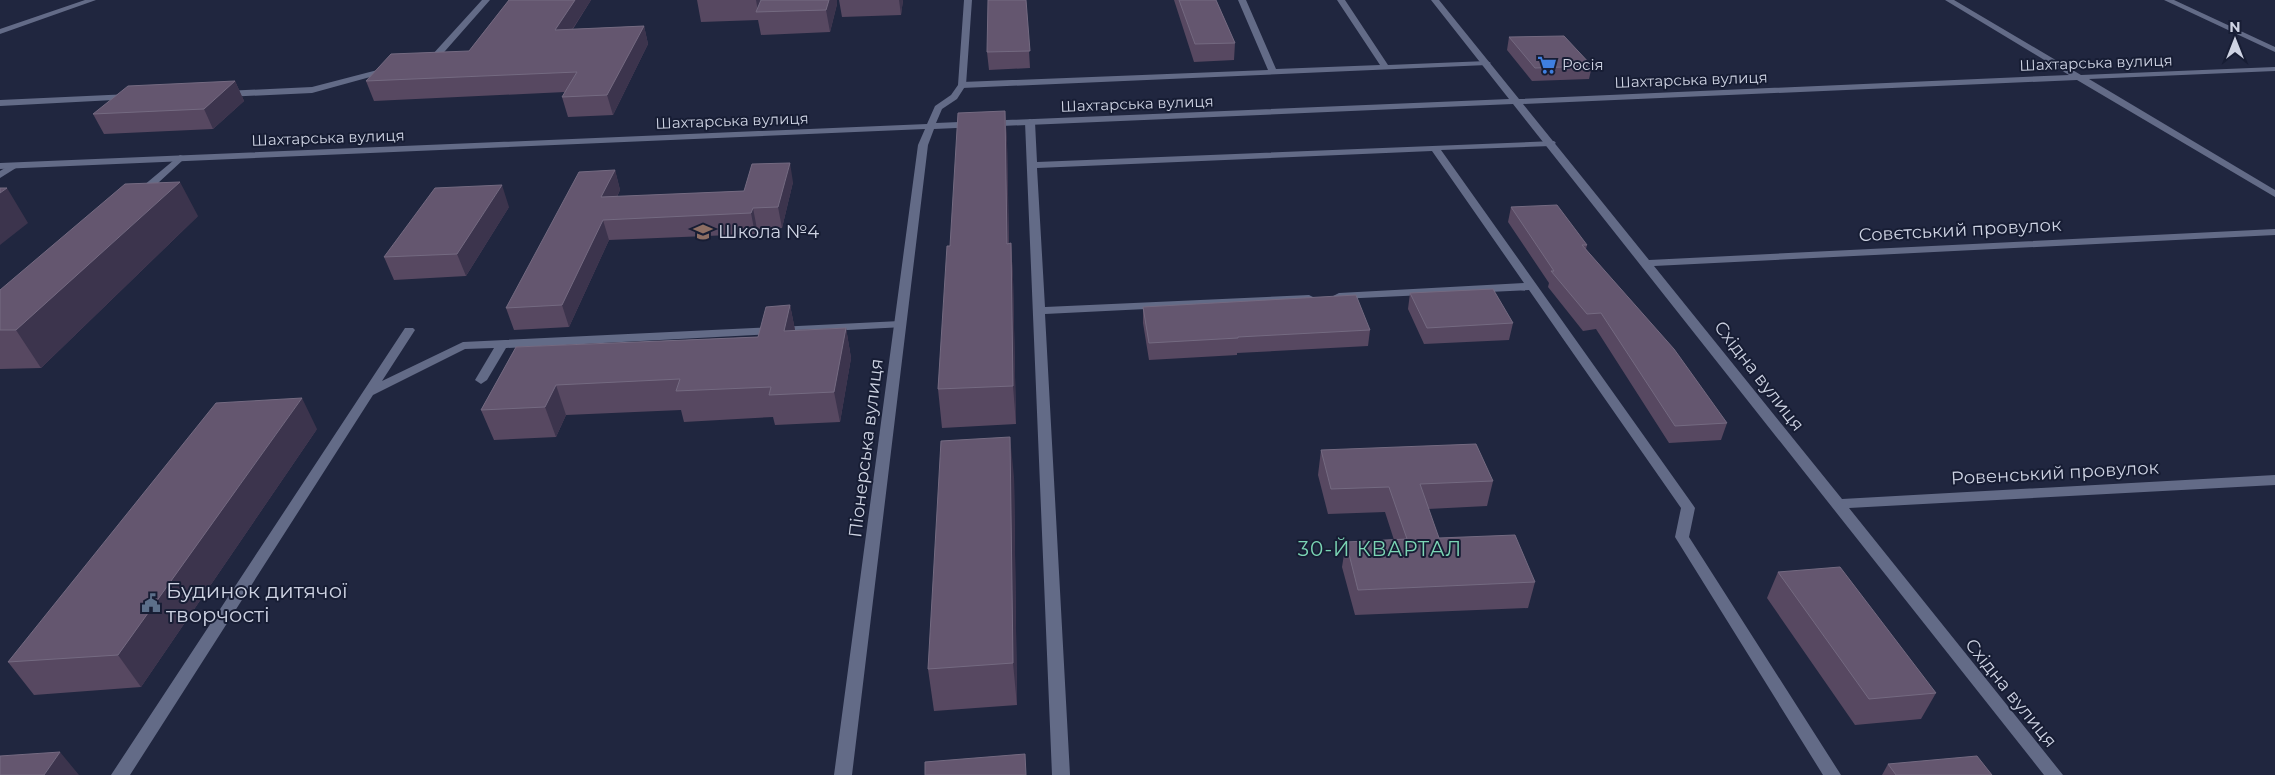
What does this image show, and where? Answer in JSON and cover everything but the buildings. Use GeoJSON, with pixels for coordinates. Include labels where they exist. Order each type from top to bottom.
{"type":"FeatureCollection","features":[{"type":"Feature","properties":{"kind":"street"},"geometry":{"type":"LineString","coordinates":[[0,32],[92,0]]}},
{"type":"Feature","properties":{"kind":"street"},"geometry":{"type":"LineString","coordinates":[[416,62],[435,57],[486,0]]}},
{"type":"Feature","properties":{"kind":"street"},"geometry":{"type":"LineString","coordinates":[[968,0],[962,85],[1487,64]]}},
{"type":"Feature","properties":{"kind":"street"},"geometry":{"type":"LineString","coordinates":[[1242,0],[1273,72]]}},
{"type":"Feature","properties":{"kind":"street"},"geometry":{"type":"LineString","coordinates":[[1341,0],[1385,68]]}},
{"type":"Feature","properties":{"kind":"street","name":"Східна вулиця"},"geometry":{"type":"LineString","coordinates":[[1435,0],[1648,263],[2054,775]]}},
{"type":"Feature","properties":{"kind":"street"},"geometry":{"type":"LineString","coordinates":[[1949,0],[2082,77],[2275,194]]}},
{"type":"Feature","properties":{"kind":"street"},"geometry":{"type":"LineString","coordinates":[[2168,0],[2275,50]]}},
{"type":"Feature","properties":{"kind":"street"},"geometry":{"type":"LineString","coordinates":[[215,94],[312,90],[397,67]]}},
{"type":"Feature","properties":{"kind":"street","name":"Шахтарська вулиця"},"geometry":{"type":"LineString","coordinates":[[0,166],[2275,69]]}},
{"type":"Feature","properties":{"kind":"street","name":"Піонерська вулиця"},"geometry":{"type":"LineString","coordinates":[[843,775],[923,145],[938,108],[954,97],[962,85]]}},
{"type":"Feature","properties":{"kind":"street"},"geometry":{"type":"LineString","coordinates":[[0,103],[136,97]]}},
{"type":"Feature","properties":{"kind":"street"},"geometry":{"type":"LineString","coordinates":[[1030,122],[1061,775]]}},
{"type":"Feature","properties":{"kind":"street"},"geometry":{"type":"LineString","coordinates":[[1032,165],[1551,143]]}},
{"type":"Feature","properties":{"kind":"street"},"geometry":{"type":"LineString","coordinates":[[1435,148],[1688,508],[1682,537],[1832,775]]}},
{"type":"Feature","properties":{"kind":"street"},"geometry":{"type":"LineString","coordinates":[[132,200],[180,158]]}},
{"type":"Feature","properties":{"kind":"street"},"geometry":{"type":"LineString","coordinates":[[0,175],[12,166]]}},
{"type":"Feature","properties":{"kind":"street","name":"Совєтський провулок"},"geometry":{"type":"LineString","coordinates":[[1648,263],[2275,232]]}},
{"type":"Feature","properties":{"kind":"street"},"geometry":{"type":"LineString","coordinates":[[1039,311],[1532,286]]}},
{"type":"Feature","properties":{"kind":"street"},"geometry":{"type":"LineString","coordinates":[[368,393],[463,346],[900,325]]}},
{"type":"Feature","properties":{"kind":"street"},"geometry":{"type":"LineString","coordinates":[[120,775],[409,330]]}},
{"type":"Feature","properties":{"kind":"street"},"geometry":{"type":"LineString","coordinates":[[481,380],[502,344]]}},
{"type":"Feature","properties":{"kind":"street","name":"Ровенський провулок"},"geometry":{"type":"LineString","coordinates":[[1838,504],[2275,480]]}},
{"type":"Feature","properties":{"kind":"place","name":"Росія"},"geometry":{"type":"Point","coordinates":[1547,65]}},
{"type":"Feature","properties":{"kind":"place","name":"Школа №4"},"geometry":{"type":"Point","coordinates":[703,232]}},
{"type":"Feature","properties":{"kind":"place","name":"Будинок дитячої творчості"},"geometry":{"type":"Point","coordinates":[151,603]}},
{"type":"Feature","properties":{"kind":"district","name":"30-Й КВАРТАЛ"},"geometry":{"type":"Point","coordinates":[1380,549]}}]}
